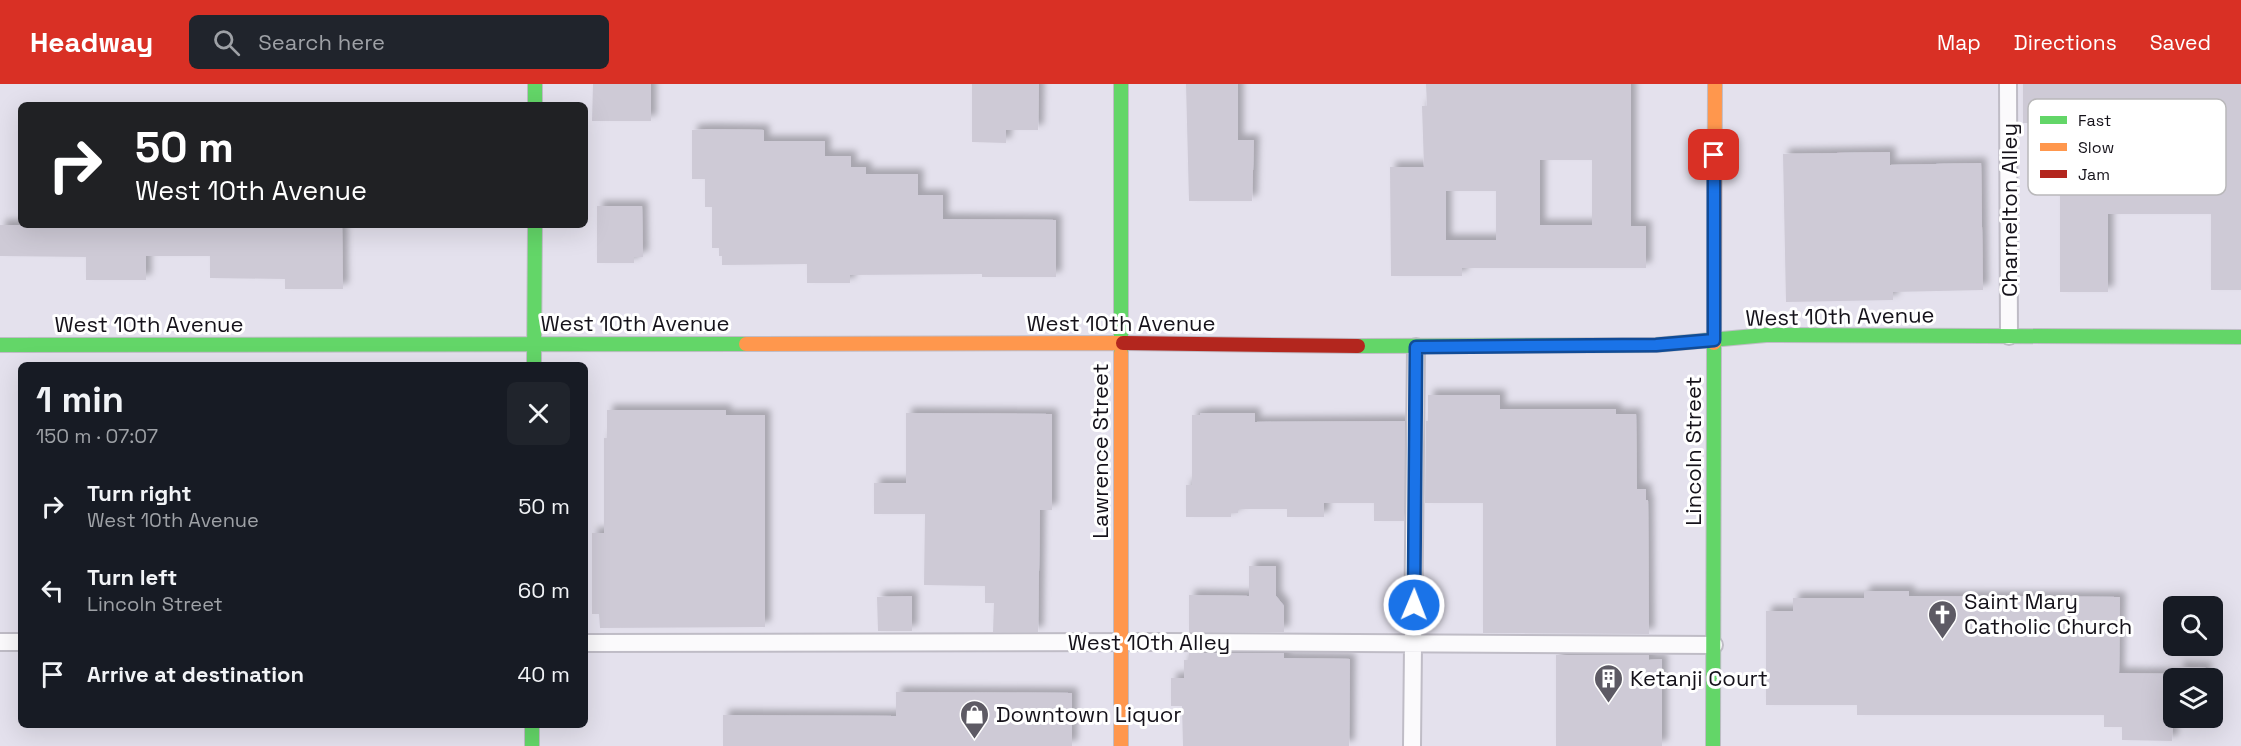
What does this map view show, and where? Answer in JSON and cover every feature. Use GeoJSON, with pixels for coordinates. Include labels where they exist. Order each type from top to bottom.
{"type":"FeatureCollection","features":[{"type":"Feature","properties":{"kind":"street"},"geometry":{"type":"LineString","coordinates":[[535,84],[535,102]]}},
{"type":"Feature","properties":{"kind":"street","name":"Lawrence Street"},"geometry":{"type":"LineString","coordinates":[[1120,746],[1121,84]]}},
{"type":"Feature","properties":{"kind":"street","name":"Lincoln Street"},"geometry":{"type":"LineString","coordinates":[[1713,746],[1715,84]]}},
{"type":"Feature","properties":{"kind":"street"},"geometry":{"type":"LineString","coordinates":[[534,362],[535,228]]}},
{"type":"Feature","properties":{"kind":"street","name":"West 10th Avenue"},"geometry":{"type":"LineString","coordinates":[[0,345],[1120,343],[1416,347],[1656,345],[1766,335],[2241,336]]}},
{"type":"Feature","properties":{"kind":"street"},"geometry":{"type":"LineString","coordinates":[[532,728],[532,746]]}},
{"type":"Feature","properties":{"kind":"lane","name":"Charnelton Alley"},"geometry":{"type":"LineString","coordinates":[[2008,84],[2009,336]]}},
{"type":"Feature","properties":{"kind":"lane"},"geometry":{"type":"LineString","coordinates":[[1412,746],[1416,347]]}},
{"type":"Feature","properties":{"kind":"lane"},"geometry":{"type":"LineString","coordinates":[[0,642],[18,642]]}},
{"type":"Feature","properties":{"kind":"lane","name":"West 10th Alley"},"geometry":{"type":"LineString","coordinates":[[588,643],[1120,642],[1714,645]]}},
{"type":"Feature","properties":{"kind":"building"},"geometry":{"type":"Polygon","coordinates":[[[593,84],[651,84],[651,121],[592,121],[593,84]]]}},
{"type":"Feature","properties":{"kind":"building"},"geometry":{"type":"Polygon","coordinates":[[[972,84],[1039,84],[1038,130],[1006,130],[1006,143],[972,142],[972,84]]]}},
{"type":"Feature","properties":{"kind":"building"},"geometry":{"type":"Polygon","coordinates":[[[1186,84],[1238,84],[1238,140],[1254,140],[1252,201],[1189,201],[1186,84]]]}},
{"type":"Feature","properties":{"kind":"building"},"geometry":{"type":"Polygon","coordinates":[[[1426,84],[1631,84],[1631,226],[1646,226],[1646,268],[1462,268],[1462,276],[1391,276],[1390,167],[1424,167],[1422,106],[1427,106],[1426,84]],[[1540,160],[1540,225],[1592,225],[1592,160],[1540,160]],[[1446,191],[1446,240],[1496,240],[1496,191],[1446,191]]]}},
{"type":"Feature","properties":{"kind":"building"},"geometry":{"type":"Polygon","coordinates":[[[2023,84],[2241,84],[2241,290],[2211,290],[2211,214],[2108,214],[2108,292],[2060,292],[2060,195],[2226,195],[2226,99],[2028,99],[2028,123],[2023,123],[2023,84]]]}},
{"type":"Feature","properties":{"kind":"building"},"geometry":{"type":"Polygon","coordinates":[[[692,130],[764,130],[764,141],[825,141],[825,156],[851,156],[851,167],[866,167],[866,174],[918,174],[918,195],[943,195],[943,219],[1056,220],[1056,277],[982,277],[982,274],[850,275],[850,283],[807,283],[807,264],[722,265],[719,248],[712,248],[712,207],[705,207],[705,179],[692,179],[692,130]]]}},
{"type":"Feature","properties":{"kind":"building"},"geometry":{"type":"Polygon","coordinates":[[[1890,152],[1890,165],[1981,163],[1983,290],[1893,292],[1893,300],[1786,302],[1783,154],[1890,152]]]}},
{"type":"Feature","properties":{"kind":"building"},"geometry":{"type":"Polygon","coordinates":[[[597,206],[642,206],[643,257],[634,257],[634,263],[597,263],[597,206]]]}},
{"type":"Feature","properties":{"kind":"building"},"geometry":{"type":"Polygon","coordinates":[[[0,225],[18,225],[18,228],[342,228],[343,289],[285,289],[285,279],[210,278],[210,256],[146,256],[146,280],[86,280],[86,257],[0,256],[0,225]]]}},
{"type":"Feature","properties":{"kind":"building"},"geometry":{"type":"Polygon","coordinates":[[[1428,395],[1500,395],[1500,409],[1616,409],[1616,414],[1636,414],[1637,489],[1646,489],[1646,500],[1648,500],[1649,634],[1483,633],[1483,503],[1425,503],[1428,395]]]}},
{"type":"Feature","properties":{"kind":"building"},"geometry":{"type":"Polygon","coordinates":[[[607,410],[726,410],[726,415],[765,415],[765,627],[600,628],[599,614],[592,614],[592,533],[604,533],[604,438],[607,438],[607,410]]]}},
{"type":"Feature","properties":{"kind":"building"},"geometry":{"type":"Polygon","coordinates":[[[906,413],[1052,414],[1052,510],[1040,510],[1038,632],[993,632],[994,603],[985,603],[985,586],[924,585],[925,514],[874,514],[874,483],[906,483],[906,413]]]}},
{"type":"Feature","properties":{"kind":"building"},"geometry":{"type":"Polygon","coordinates":[[[1200,413],[1255,413],[1255,422],[1405,421],[1404,521],[1374,521],[1374,503],[1324,503],[1324,517],[1287,517],[1287,509],[1238,509],[1238,513],[1231,513],[1231,517],[1186,517],[1186,485],[1192,485],[1192,415],[1200,415],[1200,413]]]}},
{"type":"Feature","properties":{"kind":"building"},"geometry":{"type":"Polygon","coordinates":[[[1249,566],[1276,566],[1276,596],[1284,606],[1284,632],[1189,632],[1189,595],[1249,596],[1249,566]]]}},
{"type":"Feature","properties":{"kind":"building","name":"Saint Mary Catholic Church"},"geometry":{"type":"Polygon","coordinates":[[[1864,591],[1909,591],[1909,596],[2120,597],[2119,673],[2163,674],[2163,728],[2173,728],[2172,741],[2122,740],[2122,727],[2104,727],[2104,715],[1857,715],[1857,705],[1766,705],[1766,611],[1793,611],[1793,598],[1864,598],[1864,591]]]}},
{"type":"Feature","properties":{"kind":"building"},"geometry":{"type":"Polygon","coordinates":[[[912,596],[912,631],[878,631],[877,597],[912,596]]]}},
{"type":"Feature","properties":{"kind":"building"},"geometry":{"type":"Polygon","coordinates":[[[1189,653],[1284,653],[1284,658],[1350,659],[1349,746],[1183,746],[1182,706],[1171,706],[1171,678],[1184,678],[1184,660],[1189,660],[1189,653]]]}},
{"type":"Feature","properties":{"kind":"building","name":"Ketanji Court"},"geometry":{"type":"Polygon","coordinates":[[[1556,655],[1649,655],[1649,660],[1662,659],[1662,746],[1556,746],[1556,655]]]}},
{"type":"Feature","properties":{"kind":"building"},"geometry":{"type":"Polygon","coordinates":[[[896,692],[1072,693],[1072,746],[723,746],[723,715],[896,716],[896,692]]]}},
{"type":"Feature","properties":{"kind":"traffic: fast"},"geometry":{"type":"LineString","coordinates":[[535,84],[535,102]]}},
{"type":"Feature","properties":{"kind":"traffic: fast"},"geometry":{"type":"LineString","coordinates":[[1121,84],[1121,353]]}},
{"type":"Feature","properties":{"kind":"traffic: fast"},"geometry":{"type":"LineString","coordinates":[[534,362],[535,228]]}},
{"type":"Feature","properties":{"kind":"traffic: fast"},"geometry":{"type":"LineString","coordinates":[[1358,346],[1656,345],[1766,335],[2241,337]]}},
{"type":"Feature","properties":{"kind":"traffic: fast"},"geometry":{"type":"LineString","coordinates":[[1713,746],[1714,343]]}},
{"type":"Feature","properties":{"kind":"traffic: fast"},"geometry":{"type":"LineString","coordinates":[[0,345],[746,344]]}},
{"type":"Feature","properties":{"kind":"traffic: fast"},"geometry":{"type":"LineString","coordinates":[[532,728],[532,746]]}},
{"type":"Feature","properties":{"kind":"traffic: slow"},"geometry":{"type":"LineString","coordinates":[[1714,343],[1715,84]]}},
{"type":"Feature","properties":{"kind":"traffic: slow"},"geometry":{"type":"LineString","coordinates":[[746,344],[1123,343]]}},
{"type":"Feature","properties":{"kind":"traffic: slow"},"geometry":{"type":"LineString","coordinates":[[1121,353],[1121,746]]}},
{"type":"Feature","properties":{"kind":"traffic: jam"},"geometry":{"type":"LineString","coordinates":[[1123,343],[1358,346]]}},
{"type":"Feature","properties":{"kind":"place","name":"Saint Mary Catholic Church"},"geometry":{"type":"Point","coordinates":[1943,640]}},
{"type":"Feature","properties":{"kind":"place","name":"Ketanji Court"},"geometry":{"type":"Point","coordinates":[1609,704]}},
{"type":"Feature","properties":{"kind":"place","name":"Downtown Liquor"},"geometry":{"type":"Point","coordinates":[975,740]}},
{"type":"Feature","properties":{"kind":"route"},"geometry":{"type":"LineString","coordinates":[[1414,605],[1416,347],[1656,345],[1714,340],[1714,155]]}}]}
